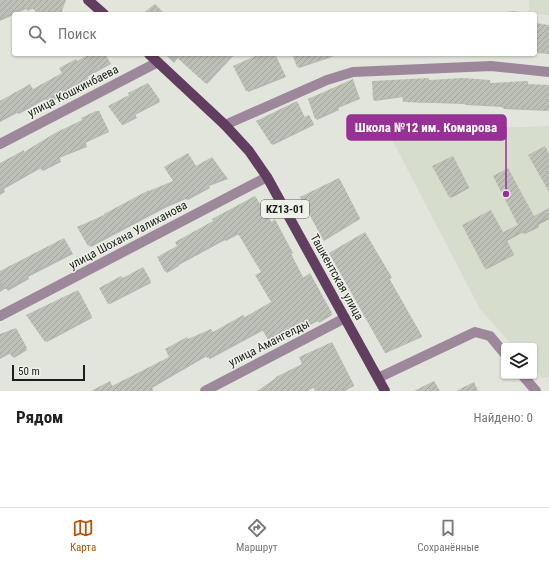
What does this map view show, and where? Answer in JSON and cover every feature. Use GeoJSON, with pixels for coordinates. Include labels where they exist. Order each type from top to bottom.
{"type":"FeatureCollection","features":[{"type":"Feature","properties":{"kind":"main road"},"geometry":{"type":"LineString","coordinates":[[88,0],[102,12]]}},
{"type":"Feature","properties":{"kind":"main road","name":"Ташкентская улица"},"geometry":{"type":"LineString","coordinates":[[151,56],[225,125],[249,151],[267,177],[385,391]]}},
{"type":"Feature","properties":{"kind":"street","name":"улица Кошкинбаева"},"geometry":{"type":"LineString","coordinates":[[0,144],[158,62]]}},
{"type":"Feature","properties":{"kind":"street"},"geometry":{"type":"LineString","coordinates":[[225,125],[327,80],[354,72],[491,66],[549,72]]}},
{"type":"Feature","properties":{"kind":"street","name":"улица Шохана Уалиханова"},"geometry":{"type":"LineString","coordinates":[[0,316],[267,177]]}},
{"type":"Feature","properties":{"kind":"street","name":"улица Амангелды"},"geometry":{"type":"LineString","coordinates":[[204,391],[345,318]]}},
{"type":"Feature","properties":{"kind":"street"},"geometry":{"type":"LineString","coordinates":[[378,378],[475,332],[490,336],[501,349]]}},
{"type":"Feature","properties":{"kind":"street"},"geometry":{"type":"LineString","coordinates":[[526,379],[536,391]]}},
{"type":"Feature","properties":{"kind":"shaded area"},"geometry":{"type":"Polygon","coordinates":[[[529,0],[549,0],[549,15],[529,12],[529,0]]]}},
{"type":"Feature","properties":{"kind":"shaded area"},"geometry":{"type":"Polygon","coordinates":[[[549,126],[549,377],[542,378],[537,372],[537,343],[510,343],[480,309],[388,132],[549,126]]]}},
{"type":"Feature","properties":{"kind":"building"},"geometry":{"type":"Polygon","coordinates":[[[0,0],[66,0],[62,12],[36,12],[30,6],[25,9],[24,7],[0,18],[0,0]]]}},
{"type":"Feature","properties":{"kind":"building"},"geometry":{"type":"Polygon","coordinates":[[[155,4],[163,12],[145,12],[155,4]]]}},
{"type":"Feature","properties":{"kind":"building"},"geometry":{"type":"Polygon","coordinates":[[[537,23],[549,25],[549,54],[537,53],[537,23]]]}},
{"type":"Feature","properties":{"kind":"building"},"geometry":{"type":"Polygon","coordinates":[[[86,56],[106,56],[110,63],[86,75],[90,80],[73,91],[71,89],[47,102],[44,97],[16,113],[15,111],[0,120],[0,101],[30,84],[33,89],[62,73],[59,68],[76,59],[77,61],[86,56]]]}},
{"type":"Feature","properties":{"kind":"building"},"geometry":{"type":"Polygon","coordinates":[[[175,56],[231,56],[205,83],[175,56]]]}},
{"type":"Feature","properties":{"kind":"building"},"geometry":{"type":"Polygon","coordinates":[[[256,56],[276,56],[285,76],[246,91],[233,66],[256,56]]]}},
{"type":"Feature","properties":{"kind":"building"},"geometry":{"type":"Polygon","coordinates":[[[293,56],[334,56],[297,67],[293,56]]]}},
{"type":"Feature","properties":{"kind":"building"},"geometry":{"type":"Polygon","coordinates":[[[429,78],[429,80],[463,78],[490,80],[490,83],[528,81],[528,84],[549,85],[549,111],[502,108],[502,106],[464,103],[403,102],[402,96],[373,100],[372,81],[429,78]]]}},
{"type":"Feature","properties":{"kind":"building"},"geometry":{"type":"Polygon","coordinates":[[[353,79],[359,98],[315,119],[308,99],[353,79]]]}},
{"type":"Feature","properties":{"kind":"building"},"geometry":{"type":"Polygon","coordinates":[[[148,83],[160,100],[135,114],[136,116],[122,125],[108,106],[129,95],[128,93],[148,83]]]}},
{"type":"Feature","properties":{"kind":"building"},"geometry":{"type":"Polygon","coordinates":[[[297,101],[304,117],[309,115],[314,124],[271,144],[256,121],[297,101]]]}},
{"type":"Feature","properties":{"kind":"building"},"geometry":{"type":"Polygon","coordinates":[[[99,111],[109,131],[85,142],[87,145],[59,157],[61,160],[41,170],[40,167],[0,189],[0,163],[24,150],[24,152],[55,133],[82,120],[81,118],[99,111]]]}},
{"type":"Feature","properties":{"kind":"building"},"geometry":{"type":"Polygon","coordinates":[[[545,146],[549,154],[549,192],[528,155],[545,146]]]}},
{"type":"Feature","properties":{"kind":"building"},"geometry":{"type":"Polygon","coordinates":[[[188,153],[196,166],[212,157],[227,178],[208,184],[210,186],[185,199],[184,198],[165,205],[88,246],[77,227],[104,215],[149,190],[173,181],[164,167],[188,153]]]}},
{"type":"Feature","properties":{"kind":"building"},"geometry":{"type":"Polygon","coordinates":[[[453,156],[469,187],[449,197],[432,166],[453,156]]]}},
{"type":"Feature","properties":{"kind":"building"},"geometry":{"type":"Polygon","coordinates":[[[508,168],[534,216],[549,208],[549,217],[537,223],[539,226],[523,234],[522,231],[506,240],[514,254],[485,269],[462,225],[491,210],[503,232],[518,225],[493,176],[508,168]]]}},
{"type":"Feature","properties":{"kind":"building"},"geometry":{"type":"Polygon","coordinates":[[[339,178],[360,218],[323,240],[300,197],[339,178]]]}},
{"type":"Feature","properties":{"kind":"building"},"geometry":{"type":"Polygon","coordinates":[[[255,196],[271,222],[275,219],[292,252],[290,252],[303,278],[310,273],[332,313],[317,322],[316,320],[270,343],[262,329],[207,358],[206,355],[151,386],[153,389],[148,391],[91,391],[110,381],[112,386],[169,357],[165,349],[187,337],[188,339],[211,329],[213,332],[243,315],[245,317],[271,302],[255,275],[261,272],[237,232],[178,263],[179,265],[165,272],[157,257],[177,246],[175,242],[213,221],[212,219],[255,196]]]}},
{"type":"Feature","properties":{"kind":"building"},"geometry":{"type":"Polygon","coordinates":[[[365,232],[391,276],[389,278],[422,336],[385,353],[329,253],[365,232]]]}},
{"type":"Feature","properties":{"kind":"building"},"geometry":{"type":"Polygon","coordinates":[[[64,238],[72,252],[27,275],[28,277],[5,289],[0,280],[0,271],[64,238]]]}},
{"type":"Feature","properties":{"kind":"building"},"geometry":{"type":"Polygon","coordinates":[[[143,267],[151,281],[108,304],[99,288],[121,276],[123,278],[143,267]]]}},
{"type":"Feature","properties":{"kind":"building"},"geometry":{"type":"Polygon","coordinates":[[[78,290],[92,316],[45,342],[26,315],[78,290]]]}},
{"type":"Feature","properties":{"kind":"building"},"geometry":{"type":"Polygon","coordinates":[[[16,328],[27,348],[12,357],[9,352],[0,357],[0,334],[16,328]]]}},
{"type":"Feature","properties":{"kind":"building"},"geometry":{"type":"Polygon","coordinates":[[[332,342],[354,385],[342,391],[315,391],[313,386],[305,391],[257,391],[276,377],[302,364],[299,357],[332,342]]]}},
{"type":"Feature","properties":{"kind":"building"},"geometry":{"type":"Polygon","coordinates":[[[434,381],[440,391],[414,391],[434,381]]]}},
{"type":"Feature","properties":{"kind":"building"},"geometry":{"type":"Polygon","coordinates":[[[474,382],[478,391],[456,391],[474,382]]]}},
{"type":"Feature","properties":{"kind":"place","name":"Школа №12 им. Комарова"},"geometry":{"type":"Point","coordinates":[506,194]}}]}
